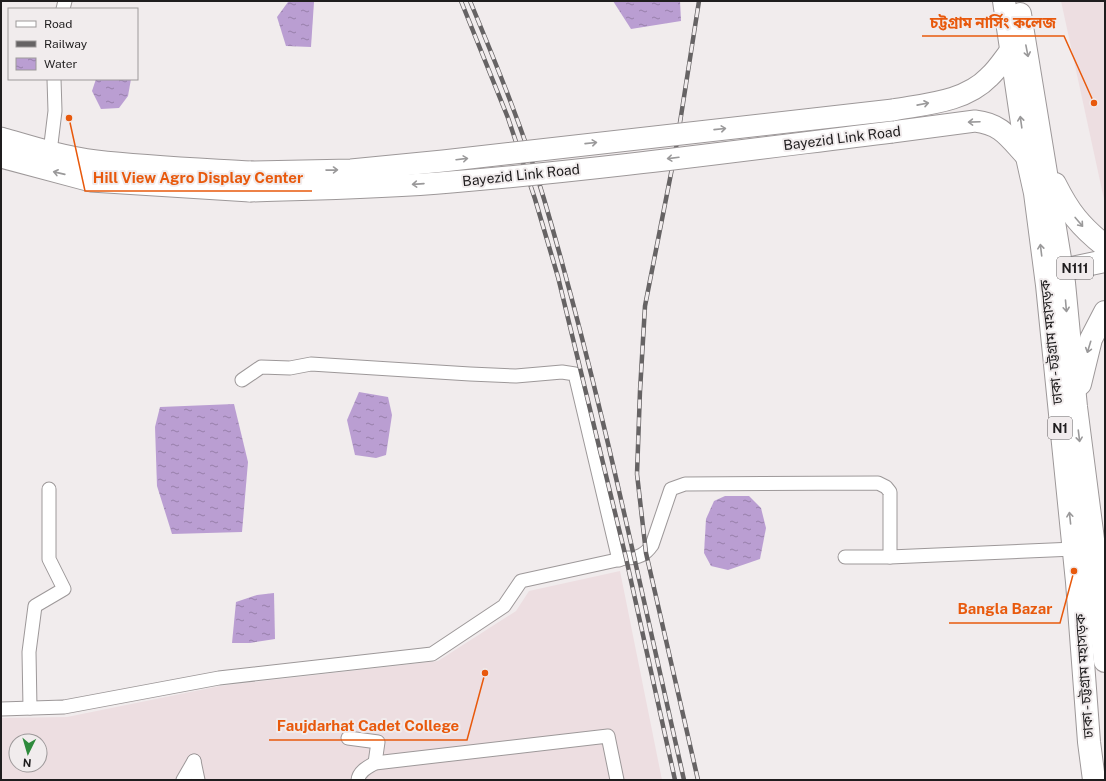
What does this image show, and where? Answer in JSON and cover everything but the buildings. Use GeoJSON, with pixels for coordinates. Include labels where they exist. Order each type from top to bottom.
{"type":"FeatureCollection","features":[{"type":"Feature","properties":{"kind":"highway","name":"ঢাকা - চট্টগ্রাম মহাসড়ক"},"geometry":{"type":"LineString","coordinates":[[1004,1],[1011,50],[1036,161]]}},
{"type":"Feature","properties":{"kind":"highway","name":"ঢাকা - চট্টগ্রাম মহাসড়ক"},"geometry":{"type":"LineString","coordinates":[[1017,1],[1036,161],[1076,407],[1095,555],[1100,572],[1105,661]]}},
{"type":"Feature","properties":{"kind":"highway"},"geometry":{"type":"LineString","coordinates":[[1036,161],[1067,208],[1086,231],[1105,246]]}},
{"type":"Feature","properties":{"kind":"highway","name":"N111"},"geometry":{"type":"LineString","coordinates":[[1054,278],[1105,261]]}},
{"type":"Feature","properties":{"kind":"highway","name":"N111"},"geometry":{"type":"LineString","coordinates":[[1054,278],[1105,276]]}},
{"type":"Feature","properties":{"kind":"highway","name":"ঢাকা - চট্টগ্রাম মহাসড়ক"},"geometry":{"type":"LineString","coordinates":[[1054,278],[1089,742],[1094,780]]}},
{"type":"Feature","properties":{"kind":"highway"},"geometry":{"type":"LineString","coordinates":[[1076,407],[1091,339],[1105,312]]}},
{"type":"Feature","properties":{"kind":"main road","name":"Bayezid Link Road"},"geometry":{"type":"LineString","coordinates":[[1,138],[50,152],[95,161],[174,168],[251,182],[893,110],[952,98],[982,83],[990,77],[1011,50]]}},
{"type":"Feature","properties":{"kind":"main road","name":"Bayezid Link Road"},"geometry":{"type":"LineString","coordinates":[[1,157],[91,181],[251,182],[350,188],[450,182],[585,169],[892,132],[975,120],[987,122],[999,127],[1036,161]]}},
{"type":"Feature","properties":{"kind":"street"},"geometry":{"type":"LineString","coordinates":[[50,152],[55,112],[54,80]]}},
{"type":"Feature","properties":{"kind":"street"},"geometry":{"type":"LineString","coordinates":[[242,380],[261,367],[290,368],[311,364],[516,376],[562,372],[575,374],[619,560]]}},
{"type":"Feature","properties":{"kind":"street"},"geometry":{"type":"LineString","coordinates":[[1,709],[64,707],[219,678],[432,654],[504,606],[521,581],[633,558],[646,553],[652,545],[671,488],[685,484],[878,483],[886,487],[890,492],[890,557]]}},
{"type":"Feature","properties":{"kind":"street"},"geometry":{"type":"LineString","coordinates":[[30,708],[29,652],[35,606],[64,589],[49,559],[49,489]]}},
{"type":"Feature","properties":{"kind":"street"},"geometry":{"type":"LineString","coordinates":[[845,557],[890,557],[1074,549]]}},
{"type":"Feature","properties":{"kind":"street"},"geometry":{"type":"LineString","coordinates":[[358,780],[358,777],[365,769],[375,763],[608,736],[617,780]]}},
{"type":"Feature","properties":{"kind":"street"},"geometry":{"type":"LineString","coordinates":[[348,738],[379,737],[375,763]]}},
{"type":"Feature","properties":{"kind":"street"},"geometry":{"type":"LineString","coordinates":[[183,780],[194,761],[198,780]]}},
{"type":"Feature","properties":{"kind":"shaded area"},"geometry":{"type":"Polygon","coordinates":[[[1061,1],[1105,1],[1105,204],[1061,1]]]}},
{"type":"Feature","properties":{"kind":"shaded area"},"geometry":{"type":"Polygon","coordinates":[[[620,571],[662,780],[1,780],[1,718],[67,717],[220,686],[438,661],[516,611],[529,591],[620,571]]]}},
{"type":"Feature","properties":{"kind":"water"},"geometry":{"type":"Polygon","coordinates":[[[613,1],[680,1],[681,21],[631,29],[613,1]]]}},
{"type":"Feature","properties":{"kind":"water"},"geometry":{"type":"Polygon","coordinates":[[[288,2],[314,2],[311,47],[286,46],[277,17],[288,2]]]}},
{"type":"Feature","properties":{"kind":"water"},"geometry":{"type":"Polygon","coordinates":[[[96,80],[131,80],[128,96],[119,108],[101,109],[92,91],[96,80]]]}},
{"type":"Feature","properties":{"kind":"water"},"geometry":{"type":"Polygon","coordinates":[[[359,392],[388,397],[392,415],[386,455],[376,458],[355,455],[347,420],[359,392]]]}},
{"type":"Feature","properties":{"kind":"water"},"geometry":{"type":"Polygon","coordinates":[[[234,404],[248,462],[242,532],[172,534],[157,486],[155,427],[160,407],[234,404]]]}},
{"type":"Feature","properties":{"kind":"water"},"geometry":{"type":"Polygon","coordinates":[[[725,496],[749,496],[761,508],[766,528],[760,559],[728,570],[711,566],[704,553],[706,519],[714,501],[725,496]]]}},
{"type":"Feature","properties":{"kind":"water"},"geometry":{"type":"Polygon","coordinates":[[[274,593],[275,639],[250,643],[232,643],[236,602],[257,595],[274,593]]]}},
{"type":"Feature","properties":{"kind":"railway"},"geometry":{"type":"LineString","coordinates":[[461,1],[508,118],[535,199],[558,277],[626,558],[675,780]]}},
{"type":"Feature","properties":{"kind":"railway"},"geometry":{"type":"LineString","coordinates":[[470,1],[528,149],[564,271],[618,488],[684,780]]}},
{"type":"Feature","properties":{"kind":"railway"},"geometry":{"type":"LineString","coordinates":[[698,780],[646,553],[637,474],[645,306],[676,148],[699,1]]}},
{"type":"Feature","properties":{"kind":"place","name":"চট্টগ্রাম নার্সিং কলেজ"},"geometry":{"type":"Point","coordinates":[1094,103]}},
{"type":"Feature","properties":{"kind":"place","name":"Hill View Agro Display Center"},"geometry":{"type":"Point","coordinates":[69,118]}},
{"type":"Feature","properties":{"kind":"place","name":"Bangla Bazar"},"geometry":{"type":"Point","coordinates":[1074,571]}},
{"type":"Feature","properties":{"kind":"place","name":"Faujdarhat Cadet College"},"geometry":{"type":"Point","coordinates":[485,673]}}]}
